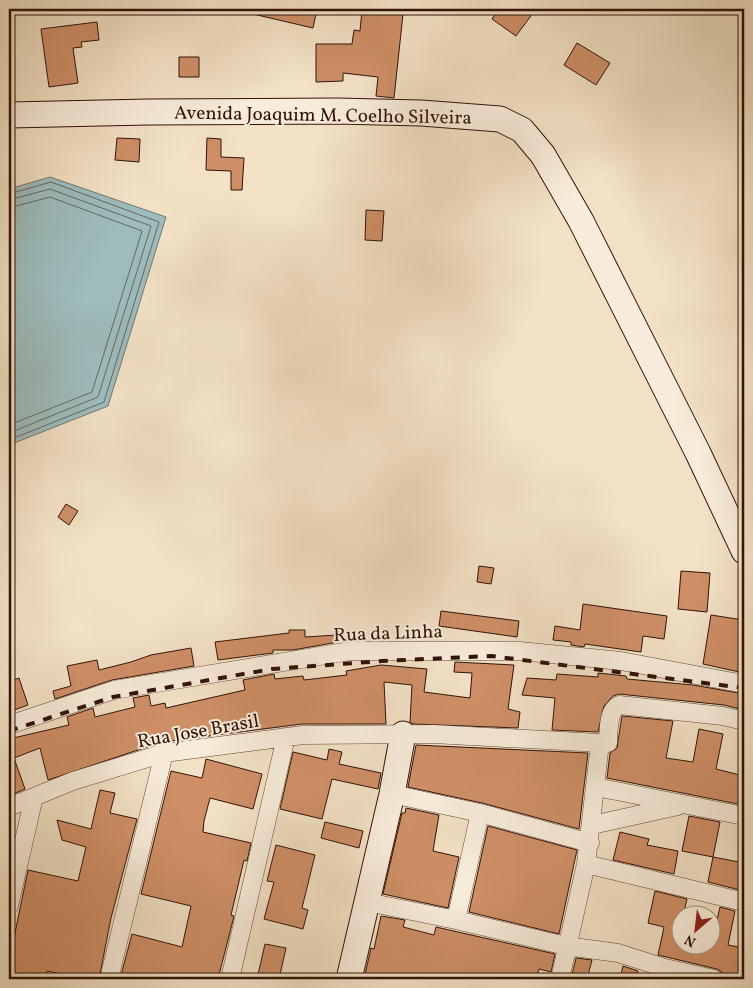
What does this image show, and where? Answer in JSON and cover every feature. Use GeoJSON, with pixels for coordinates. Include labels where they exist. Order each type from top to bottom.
{"type":"FeatureCollection","features":[{"type":"Feature","properties":{"kind":"main road","name":"Avenida Joaquim M. Coelho Silveira"},"geometry":{"type":"LineString","coordinates":[[9,115],[337,111],[421,113],[500,119],[522,130],[542,155],[581,221],[698,453],[744,551]]}},
{"type":"Feature","properties":{"kind":"main road"},"geometry":{"type":"LineString","coordinates":[[349,979],[392,794],[403,734]]}},
{"type":"Feature","properties":{"kind":"street","name":"Rua da Linha"},"geometry":{"type":"LineString","coordinates":[[9,725],[114,690],[350,651],[520,651],[621,661],[744,684]]}},
{"type":"Feature","properties":{"kind":"street"},"geometry":{"type":"LineString","coordinates":[[560,979],[590,843],[600,743],[608,743],[613,710],[619,705],[723,716],[744,722]]}},
{"type":"Feature","properties":{"kind":"street","name":"Rua Jose Brasil"},"geometry":{"type":"LineString","coordinates":[[9,807],[73,780],[164,753],[286,737],[403,734],[544,738],[600,743]]}},
{"type":"Feature","properties":{"kind":"street"},"geometry":{"type":"LineString","coordinates":[[230,979],[286,737]]}},
{"type":"Feature","properties":{"kind":"street"},"geometry":{"type":"LineString","coordinates":[[109,979],[164,753]]}},
{"type":"Feature","properties":{"kind":"street"},"geometry":{"type":"LineString","coordinates":[[596,787],[744,816]]}},
{"type":"Feature","properties":{"kind":"street"},"geometry":{"type":"LineString","coordinates":[[392,794],[480,813],[590,843]]}},
{"type":"Feature","properties":{"kind":"street"},"geometry":{"type":"LineString","coordinates":[[9,906],[34,797]]}},
{"type":"Feature","properties":{"kind":"street"},"geometry":{"type":"LineString","coordinates":[[592,825],[683,805]]}},
{"type":"Feature","properties":{"kind":"street"},"geometry":{"type":"LineString","coordinates":[[456,920],[480,813]]}},
{"type":"Feature","properties":{"kind":"street"},"geometry":{"type":"LineString","coordinates":[[586,864],[744,902]]}},
{"type":"Feature","properties":{"kind":"street"},"geometry":{"type":"LineString","coordinates":[[367,902],[456,920],[566,946],[618,953],[665,968],[714,979]]}},
{"type":"Feature","properties":{"kind":"water"},"geometry":{"type":"Polygon","coordinates":[[[50,177],[166,217],[108,406],[9,445],[9,189],[50,177]]]}},
{"type":"Feature","properties":{"kind":"building"},"geometry":{"type":"Polygon","coordinates":[[[253,9],[317,9],[313,28],[253,14],[253,9]]]}},
{"type":"Feature","properties":{"kind":"building"},"geometry":{"type":"Polygon","coordinates":[[[499,9],[536,9],[516,36],[492,19],[499,9]]]}},
{"type":"Feature","properties":{"kind":"building"},"geometry":{"type":"Polygon","coordinates":[[[362,10],[403,14],[394,98],[376,96],[378,77],[343,73],[343,81],[316,82],[316,44],[352,44],[354,30],[360,31],[362,10]]]}},
{"type":"Feature","properties":{"kind":"building"},"geometry":{"type":"Polygon","coordinates":[[[97,22],[99,40],[81,42],[82,47],[73,48],[78,83],[49,87],[41,29],[97,22]]]}},
{"type":"Feature","properties":{"kind":"building"},"geometry":{"type":"Polygon","coordinates":[[[577,43],[610,63],[596,85],[564,65],[577,43]]]}},
{"type":"Feature","properties":{"kind":"building"},"geometry":{"type":"Polygon","coordinates":[[[179,57],[199,57],[199,77],[179,77],[179,57]]]}},
{"type":"Feature","properties":{"kind":"building"},"geometry":{"type":"Polygon","coordinates":[[[117,138],[140,139],[139,162],[115,160],[117,138]]]}},
{"type":"Feature","properties":{"kind":"building"},"geometry":{"type":"Polygon","coordinates":[[[207,138],[221,139],[221,157],[244,158],[242,190],[231,190],[231,171],[206,170],[207,138]]]}},
{"type":"Feature","properties":{"kind":"building"},"geometry":{"type":"Polygon","coordinates":[[[366,210],[384,211],[382,241],[365,240],[366,210]]]}},
{"type":"Feature","properties":{"kind":"building"},"geometry":{"type":"Polygon","coordinates":[[[66,504],[78,511],[69,525],[58,517],[66,504]]]}},
{"type":"Feature","properties":{"kind":"building"},"geometry":{"type":"Polygon","coordinates":[[[479,566],[494,568],[491,584],[477,582],[479,566]]]}},
{"type":"Feature","properties":{"kind":"building"},"geometry":{"type":"Polygon","coordinates":[[[681,571],[710,573],[707,612],[678,609],[681,571]]]}},
{"type":"Feature","properties":{"kind":"building"},"geometry":{"type":"Polygon","coordinates":[[[583,604],[667,616],[664,639],[643,636],[641,652],[585,644],[584,647],[571,645],[571,642],[553,640],[555,626],[580,630],[583,604]]]}},
{"type":"Feature","properties":{"kind":"building"},"geometry":{"type":"Polygon","coordinates":[[[441,611],[519,621],[517,637],[439,626],[441,611]]]}},
{"type":"Feature","properties":{"kind":"building"},"geometry":{"type":"Polygon","coordinates":[[[711,615],[743,620],[740,634],[744,635],[744,673],[703,664],[711,615]]]}},
{"type":"Feature","properties":{"kind":"building"},"geometry":{"type":"Polygon","coordinates":[[[289,630],[305,630],[305,637],[337,635],[338,642],[293,650],[273,650],[273,653],[218,660],[215,642],[289,633],[289,630]]]}},
{"type":"Feature","properties":{"kind":"building"},"geometry":{"type":"Polygon","coordinates":[[[191,648],[194,666],[112,680],[55,699],[53,691],[71,686],[67,666],[97,660],[99,670],[151,655],[191,648]]]}},
{"type":"Feature","properties":{"kind":"building"},"geometry":{"type":"Polygon","coordinates":[[[455,662],[514,665],[508,709],[520,712],[518,728],[413,724],[410,722],[412,685],[384,682],[386,724],[302,724],[162,742],[48,780],[40,748],[14,758],[25,789],[9,796],[9,739],[69,725],[67,717],[93,708],[95,717],[135,707],[133,698],[149,695],[151,706],[165,703],[166,708],[245,690],[243,680],[274,674],[275,679],[303,676],[304,680],[347,675],[346,671],[381,665],[427,669],[424,692],[470,698],[472,673],[454,672],[455,662]]]}},
{"type":"Feature","properties":{"kind":"building"},"geometry":{"type":"Polygon","coordinates":[[[598,673],[626,676],[627,679],[693,685],[744,694],[744,710],[724,705],[619,694],[613,696],[604,706],[598,732],[552,730],[555,698],[522,695],[527,678],[556,680],[557,674],[598,677],[598,673]]]}},
{"type":"Feature","properties":{"kind":"building"},"geometry":{"type":"Polygon","coordinates":[[[19,678],[28,705],[9,712],[9,682],[19,678]]]}},
{"type":"Feature","properties":{"kind":"building"},"geometry":{"type":"Polygon","coordinates":[[[622,716],[673,721],[666,758],[693,762],[699,729],[723,734],[716,769],[744,776],[738,804],[607,778],[610,753],[617,748],[622,716]]]}},
{"type":"Feature","properties":{"kind":"building"},"geometry":{"type":"Polygon","coordinates":[[[416,745],[588,753],[579,829],[482,803],[408,787],[416,745]]]}},
{"type":"Feature","properties":{"kind":"building"},"geometry":{"type":"Polygon","coordinates":[[[329,749],[342,752],[339,764],[381,773],[378,789],[332,779],[322,819],[280,809],[293,752],[327,760],[329,749]]]}},
{"type":"Feature","properties":{"kind":"building"},"geometry":{"type":"Polygon","coordinates":[[[206,759],[262,774],[253,809],[210,798],[204,821],[203,832],[251,843],[247,861],[244,860],[231,915],[234,916],[218,979],[120,979],[132,934],[182,947],[191,906],[141,894],[171,771],[202,778],[206,759]]]}},
{"type":"Feature","properties":{"kind":"building"},"geometry":{"type":"Polygon","coordinates":[[[100,790],[115,793],[110,813],[137,819],[111,918],[99,979],[82,979],[47,971],[45,979],[9,979],[9,962],[28,870],[78,881],[86,847],[62,840],[57,820],[91,829],[100,790]]]}},
{"type":"Feature","properties":{"kind":"building"},"geometry":{"type":"Polygon","coordinates":[[[406,808],[439,815],[433,851],[459,857],[448,908],[383,894],[402,813],[405,813],[406,808]]]}},
{"type":"Feature","properties":{"kind":"building"},"geometry":{"type":"Polygon","coordinates":[[[689,816],[720,822],[713,857],[682,851],[689,816]]]}},
{"type":"Feature","properties":{"kind":"building"},"geometry":{"type":"Polygon","coordinates":[[[325,822],[363,831],[359,848],[321,838],[325,822]]]}},
{"type":"Feature","properties":{"kind":"building"},"geometry":{"type":"Polygon","coordinates":[[[488,826],[577,850],[559,934],[469,912],[488,826]]]}},
{"type":"Feature","properties":{"kind":"building"},"geometry":{"type":"Polygon","coordinates":[[[620,832],[649,839],[647,845],[678,851],[674,874],[613,860],[620,832]]]}},
{"type":"Feature","properties":{"kind":"building"},"geometry":{"type":"Polygon","coordinates":[[[276,845],[315,855],[302,908],[308,910],[303,929],[264,919],[274,882],[267,881],[276,845]]]}},
{"type":"Feature","properties":{"kind":"building"},"geometry":{"type":"Polygon","coordinates":[[[713,857],[744,863],[744,891],[708,882],[713,857]]]}},
{"type":"Feature","properties":{"kind":"building"},"geometry":{"type":"Polygon","coordinates":[[[655,891],[687,899],[685,906],[670,906],[670,956],[720,956],[720,907],[735,911],[728,945],[744,948],[744,979],[724,979],[722,972],[717,969],[658,955],[664,927],[648,923],[655,891]]]}},
{"type":"Feature","properties":{"kind":"building"},"geometry":{"type":"Polygon","coordinates":[[[381,916],[405,920],[403,927],[434,935],[436,927],[555,954],[551,972],[539,969],[536,979],[364,979],[371,948],[374,949],[381,916]]]}},
{"type":"Feature","properties":{"kind":"building"},"geometry":{"type":"Polygon","coordinates":[[[265,944],[286,948],[279,979],[257,979],[265,944]]]}},
{"type":"Feature","properties":{"kind":"building"},"geometry":{"type":"Polygon","coordinates":[[[576,958],[592,960],[587,979],[571,979],[576,958]]]}},
{"type":"Feature","properties":{"kind":"building"},"geometry":{"type":"Polygon","coordinates":[[[623,966],[638,971],[636,979],[620,979],[623,966]]]}},
{"type":"Feature","properties":{"kind":"railway"},"geometry":{"type":"LineString","coordinates":[[9,731],[113,697],[272,669],[382,661],[491,656],[744,688]]}}]}
